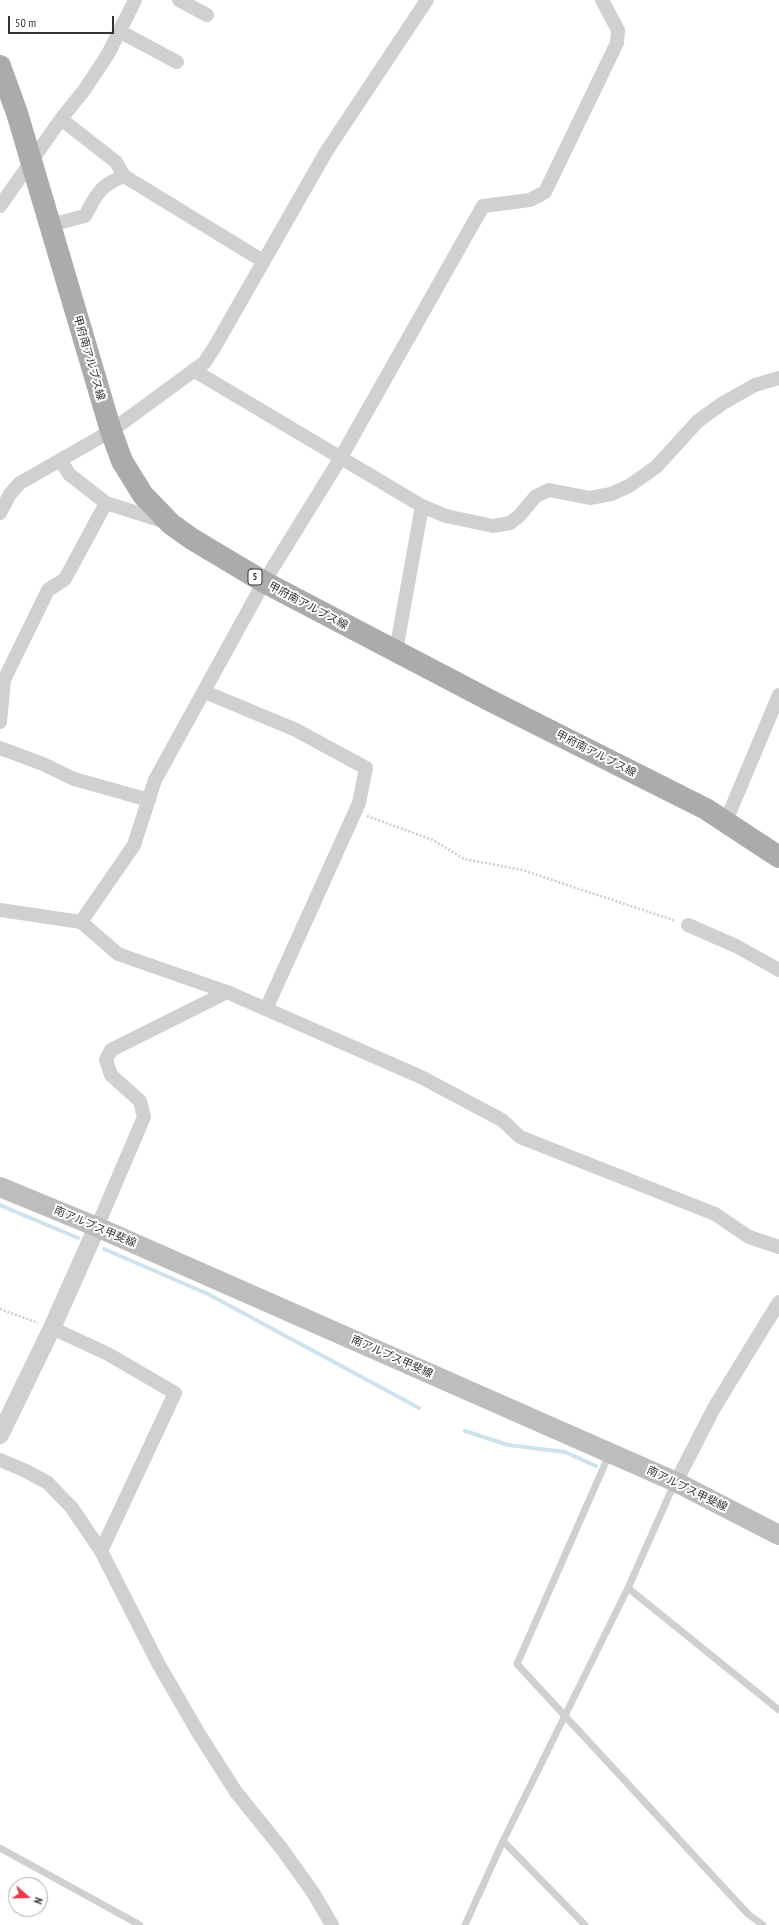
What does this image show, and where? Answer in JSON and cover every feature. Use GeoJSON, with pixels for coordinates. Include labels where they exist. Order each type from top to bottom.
{"type":"FeatureCollection","features":[{"type":"Feature","properties":{"kind":"main road","name":"甲府南アルプス線"},"geometry":{"type":"LineString","coordinates":[[0,66],[31,161],[111,431],[122,461],[139,490],[172,524],[192,539],[264,582],[706,809],[779,856]]}},
{"type":"Feature","properties":{"kind":"main road","name":"南アルプス甲斐線"},"geometry":{"type":"LineString","coordinates":[[0,1187],[96,1227],[676,1482],[779,1535]]}},
{"type":"Feature","properties":{"kind":"street"},"geometry":{"type":"LineString","coordinates":[[0,206],[61,119],[85,89],[108,54],[135,0]]}},
{"type":"Feature","properties":{"kind":"street"},"geometry":{"type":"LineString","coordinates":[[179,0],[207,15]]}},
{"type":"Feature","properties":{"kind":"street"},"geometry":{"type":"LineString","coordinates":[[0,513],[10,494],[20,483],[61,461],[111,431],[204,363],[326,152],[427,0]]}},
{"type":"Feature","properties":{"kind":"street"},"geometry":{"type":"LineString","coordinates":[[81,922],[134,844],[155,780],[205,692],[264,582],[340,459],[483,206],[530,200],[545,192],[616,43],[618,30],[602,0]]}},
{"type":"Feature","properties":{"kind":"street"},"geometry":{"type":"LineString","coordinates":[[119,31],[177,62]]}},
{"type":"Feature","properties":{"kind":"street"},"geometry":{"type":"LineString","coordinates":[[61,119],[116,162],[124,176],[263,261]]}},
{"type":"Feature","properties":{"kind":"street"},"geometry":{"type":"LineString","coordinates":[[50,225],[84,216],[97,193],[107,182],[124,176]]}},
{"type":"Feature","properties":{"kind":"street"},"geometry":{"type":"LineString","coordinates":[[193,370],[340,459],[422,506],[446,516],[493,526],[510,523],[519,516],[536,496],[549,490],[590,498],[611,494],[629,486],[656,467],[698,421],[723,403],[754,385],[779,378]]}},
{"type":"Feature","properties":{"kind":"street"},"geometry":{"type":"LineString","coordinates":[[61,461],[69,474],[106,503],[172,524]]}},
{"type":"Feature","properties":{"kind":"street"},"geometry":{"type":"LineString","coordinates":[[0,722],[4,680],[7,673],[48,590],[65,579],[106,503]]}},
{"type":"Feature","properties":{"kind":"street"},"geometry":{"type":"LineString","coordinates":[[396,651],[422,506]]}},
{"type":"Feature","properties":{"kind":"street"},"geometry":{"type":"LineString","coordinates":[[205,692],[296,730],[366,768],[356,812],[266,1009]]}},
{"type":"Feature","properties":{"kind":"street"},"geometry":{"type":"LineString","coordinates":[[726,821],[779,695]]}},
{"type":"Feature","properties":{"kind":"street"},"geometry":{"type":"LineString","coordinates":[[0,748],[43,764],[74,779],[149,800]]}},
{"type":"Feature","properties":{"kind":"street"},"geometry":{"type":"LineString","coordinates":[[0,910],[81,922],[118,954],[227,992],[421,1077],[502,1120],[520,1137],[715,1214],[749,1236],[779,1247]]}},
{"type":"Feature","properties":{"kind":"street"},"geometry":{"type":"LineString","coordinates":[[688,925],[736,946],[779,970]]}},
{"type":"Feature","properties":{"kind":"street"},"geometry":{"type":"LineString","coordinates":[[0,1435],[52,1328],[144,1117],[140,1101],[111,1075],[106,1060],[111,1050],[227,992]]}},
{"type":"Feature","properties":{"kind":"street"},"geometry":{"type":"LineString","coordinates":[[676,1482],[714,1408],[779,1302]]}},
{"type":"Feature","properties":{"kind":"street"},"geometry":{"type":"LineString","coordinates":[[52,1328],[108,1354],[175,1393],[101,1551]]}},
{"type":"Feature","properties":{"kind":"street"},"geometry":{"type":"LineString","coordinates":[[0,1460],[26,1470],[48,1483],[72,1508],[101,1551],[158,1663],[199,1734],[236,1792],[282,1849],[314,1894],[332,1925]]}},
{"type":"Feature","properties":{"kind":"lane"},"geometry":{"type":"LineString","coordinates":[[610,1453],[517,1664],[748,1914],[763,1925]]}},
{"type":"Feature","properties":{"kind":"lane"},"geometry":{"type":"LineString","coordinates":[[465,1925],[502,1841],[628,1588],[676,1482]]}},
{"type":"Feature","properties":{"kind":"lane"},"geometry":{"type":"LineString","coordinates":[[628,1588],[779,1710]]}},
{"type":"Feature","properties":{"kind":"lane"},"geometry":{"type":"LineString","coordinates":[[502,1841],[585,1925]]}},
{"type":"Feature","properties":{"kind":"lane"},"geometry":{"type":"LineString","coordinates":[[0,1848],[140,1925]]}},
{"type":"Feature","properties":{"kind":"path"},"geometry":{"type":"LineString","coordinates":[[356,812],[433,840],[464,859],[522,870],[688,925]]}},
{"type":"Feature","properties":{"kind":"path"},"geometry":{"type":"LineString","coordinates":[[0,1309],[52,1328]]}},
{"type":"Feature","properties":{"kind":"waterway"},"geometry":{"type":"LineString","coordinates":[[0,1205],[78,1238]]}},
{"type":"Feature","properties":{"kind":"waterway"},"geometry":{"type":"LineString","coordinates":[[104,1249],[208,1294],[419,1408]]}},
{"type":"Feature","properties":{"kind":"waterway"},"geometry":{"type":"LineString","coordinates":[[465,1431],[508,1445],[565,1452],[596,1466]]}}]}
